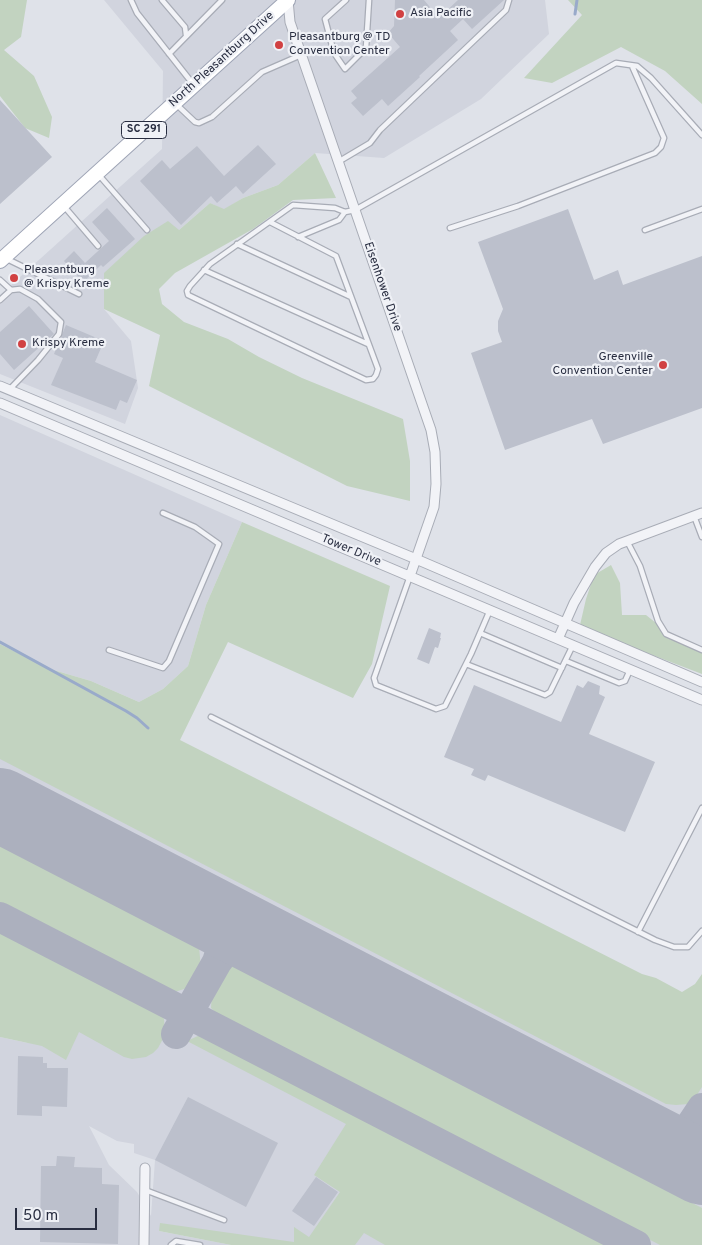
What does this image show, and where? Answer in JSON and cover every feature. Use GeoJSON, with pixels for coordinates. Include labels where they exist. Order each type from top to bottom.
{"type":"FeatureCollection","features":[{"type":"Feature","properties":{"kind":"main road","name":"North Pleasantburg Drive"},"geometry":{"type":"LineString","coordinates":[[2,259],[288,0]]}},
{"type":"Feature","properties":{"kind":"street","name":"Eisenhower Drive"},"geometry":{"type":"LineString","coordinates":[[288,0],[290,22],[431,430],[435,452],[436,484],[434,507],[410,576]]}},
{"type":"Feature","properties":{"kind":"street","name":"Tower Drive"},"geometry":{"type":"LineString","coordinates":[[0,386],[416,559],[702,682]]}},
{"type":"Feature","properties":{"kind":"street","name":"Tower Drive"},"geometry":{"type":"LineString","coordinates":[[0,403],[702,700]]}},
{"type":"Feature","properties":{"kind":"street"},"geometry":{"type":"LineString","coordinates":[[558,639],[574,603],[595,567],[606,553],[627,540],[698,515]]}},
{"type":"Feature","properties":{"kind":"street"},"geometry":{"type":"LineString","coordinates":[[144,1245],[145,1168]]}},
{"type":"Feature","properties":{"kind":"lane"},"geometry":{"type":"LineString","coordinates":[[131,0],[137,13],[194,85]]}},
{"type":"Feature","properties":{"kind":"lane"},"geometry":{"type":"LineString","coordinates":[[162,0],[184,26],[187,33],[185,36]]}},
{"type":"Feature","properties":{"kind":"lane"},"geometry":{"type":"LineString","coordinates":[[169,54],[222,0]]}},
{"type":"Feature","properties":{"kind":"lane"},"geometry":{"type":"LineString","coordinates":[[346,0],[325,19],[334,53],[345,69],[366,48],[369,0]]}},
{"type":"Feature","properties":{"kind":"lane"},"geometry":{"type":"LineString","coordinates":[[338,162],[370,143],[380,130],[506,10],[509,0]]}},
{"type":"Feature","properties":{"kind":"lane"},"geometry":{"type":"LineString","coordinates":[[175,102],[195,122],[199,123],[212,117],[262,72],[301,55]]}},
{"type":"Feature","properties":{"kind":"lane"},"geometry":{"type":"LineString","coordinates":[[270,222],[336,256],[378,369],[373,379],[366,380],[188,295],[187,291],[210,264],[293,205],[335,208],[345,212],[355,210],[616,63],[637,66],[651,78],[702,135]]}},
{"type":"Feature","properties":{"kind":"lane"},"geometry":{"type":"LineString","coordinates":[[450,228],[518,206],[654,153],[662,147],[664,138],[632,66]]}},
{"type":"Feature","properties":{"kind":"lane"},"geometry":{"type":"LineString","coordinates":[[97,172],[147,230]]}},
{"type":"Feature","properties":{"kind":"lane"},"geometry":{"type":"LineString","coordinates":[[62,204],[98,246]]}},
{"type":"Feature","properties":{"kind":"lane"},"geometry":{"type":"LineString","coordinates":[[645,230],[702,209]]}},
{"type":"Feature","properties":{"kind":"lane"},"geometry":{"type":"LineString","coordinates":[[298,237],[339,220],[345,212]]}},
{"type":"Feature","properties":{"kind":"lane"},"geometry":{"type":"LineString","coordinates":[[237,244],[351,297]]}},
{"type":"Feature","properties":{"kind":"lane"},"geometry":{"type":"LineString","coordinates":[[2,259],[79,294]]}},
{"type":"Feature","properties":{"kind":"lane"},"geometry":{"type":"LineString","coordinates":[[204,270],[368,344]]}},
{"type":"Feature","properties":{"kind":"lane"},"geometry":{"type":"LineString","coordinates":[[0,280],[11,290]]}},
{"type":"Feature","properties":{"kind":"lane"},"geometry":{"type":"LineString","coordinates":[[0,300],[11,290],[20,289],[38,299],[62,322],[59,334],[38,360],[9,390]]}},
{"type":"Feature","properties":{"kind":"lane"},"geometry":{"type":"LineString","coordinates":[[110,650],[163,668],[169,661],[219,544],[195,527],[164,513]]}},
{"type":"Feature","properties":{"kind":"lane"},"geometry":{"type":"LineString","coordinates":[[698,515],[702,537]]}},
{"type":"Feature","properties":{"kind":"lane"},"geometry":{"type":"LineString","coordinates":[[627,540],[640,566],[658,621],[666,634],[702,650]]}},
{"type":"Feature","properties":{"kind":"lane"},"geometry":{"type":"LineString","coordinates":[[410,576],[374,678],[376,685],[436,709],[445,706],[490,610]]}},
{"type":"Feature","properties":{"kind":"lane"},"geometry":{"type":"LineString","coordinates":[[480,633],[562,668]]}},
{"type":"Feature","properties":{"kind":"lane"},"geometry":{"type":"LineString","coordinates":[[466,664],[545,695],[550,692],[573,645]]}},
{"type":"Feature","properties":{"kind":"lane"},"geometry":{"type":"LineString","coordinates":[[566,661],[619,683],[625,681],[630,670]]}},
{"type":"Feature","properties":{"kind":"lane"},"geometry":{"type":"LineString","coordinates":[[211,716],[638,932],[674,948],[688,946],[702,931]]}},
{"type":"Feature","properties":{"kind":"lane"},"geometry":{"type":"LineString","coordinates":[[638,932],[702,808]]}},
{"type":"Feature","properties":{"kind":"lane"},"geometry":{"type":"LineString","coordinates":[[145,1190],[224,1220]]}},
{"type":"Feature","properties":{"kind":"lane"},"geometry":{"type":"LineString","coordinates":[[171,1245],[176,1241],[200,1245]]}},
{"type":"Feature","properties":{"kind":"shaded area"},"geometry":{"type":"Polygon","coordinates":[[[104,0],[545,0],[549,34],[481,99],[384,158],[315,153],[278,185],[243,198],[224,210],[210,203],[179,230],[104,309],[131,341],[138,388],[125,424],[0,374],[0,295],[162,149],[163,71],[104,0]]]}},
{"type":"Feature","properties":{"kind":"shaded area"},"geometry":{"type":"Polygon","coordinates":[[[0,415],[242,522],[206,605],[188,666],[163,689],[139,702],[91,681],[50,669],[0,644],[0,415]]]}},
{"type":"Feature","properties":{"kind":"shaded area"},"geometry":{"type":"Polygon","coordinates":[[[0,653],[702,1013],[702,1245],[235,1245],[159,1230],[231,1245],[0,1245],[0,1037],[28,1043],[0,1028],[0,653]],[[89,1126],[109,1165],[137,1192],[151,1216],[155,1160],[134,1153],[134,1144],[117,1141],[89,1126]]]}},
{"type":"Feature","properties":{"kind":"green space"},"geometry":{"type":"Polygon","coordinates":[[[0,0],[27,0],[21,37],[4,50],[34,76],[52,117],[49,138],[25,128],[0,96],[0,0]]]}},
{"type":"Feature","properties":{"kind":"green space"},"geometry":{"type":"Polygon","coordinates":[[[568,0],[702,0],[702,104],[665,71],[621,47],[552,83],[524,78],[582,15],[568,0]]]}},
{"type":"Feature","properties":{"kind":"green space"},"geometry":{"type":"Polygon","coordinates":[[[315,153],[336,198],[293,200],[253,229],[175,273],[159,289],[162,304],[184,322],[228,339],[302,378],[403,419],[410,461],[410,501],[347,486],[149,386],[160,335],[104,309],[104,273],[144,236],[168,221],[179,230],[210,203],[224,209],[243,198],[278,185],[315,153]]]}},
{"type":"Feature","properties":{"kind":"green space"},"geometry":{"type":"Polygon","coordinates":[[[242,522],[390,586],[372,664],[353,698],[228,642],[180,740],[642,974],[656,978],[682,992],[695,984],[702,974],[702,1087],[695,1098],[688,1104],[666,1104],[0,759],[0,644],[50,669],[91,681],[139,702],[163,689],[188,666],[206,605],[242,522]]]}},
{"type":"Feature","properties":{"kind":"green space"},"geometry":{"type":"Polygon","coordinates":[[[611,565],[620,583],[622,615],[646,615],[671,635],[702,649],[702,674],[600,635],[580,625],[594,575],[611,565]]]}},
{"type":"Feature","properties":{"kind":"green space"},"geometry":{"type":"Polygon","coordinates":[[[0,845],[199,947],[201,968],[196,979],[187,988],[175,992],[160,987],[0,905],[0,845]]]}},
{"type":"Feature","properties":{"kind":"green space"},"geometry":{"type":"Polygon","coordinates":[[[0,927],[157,1009],[164,1019],[165,1035],[158,1048],[146,1057],[132,1059],[124,1057],[79,1032],[66,1060],[42,1046],[0,1037],[0,927]]]}},
{"type":"Feature","properties":{"kind":"green space"},"geometry":{"type":"Polygon","coordinates":[[[233,965],[702,1208],[702,1245],[660,1245],[224,1021],[211,1008],[212,991],[220,977],[233,965]]]}},
{"type":"Feature","properties":{"kind":"green space"},"geometry":{"type":"Polygon","coordinates":[[[200,1035],[611,1245],[385,1245],[364,1233],[355,1245],[231,1245],[159,1231],[160,1223],[294,1242],[294,1227],[309,1237],[340,1192],[314,1175],[346,1124],[187,1041],[200,1035]]]}},
{"type":"Feature","properties":{"kind":"building"},"geometry":{"type":"Polygon","coordinates":[[[395,0],[424,0],[439,18],[458,0],[504,0],[472,29],[463,19],[450,31],[458,40],[420,77],[388,106],[382,99],[363,116],[351,103],[357,98],[351,91],[400,47],[388,33],[394,26],[395,0]]]}},
{"type":"Feature","properties":{"kind":"building"},"geometry":{"type":"Polygon","coordinates":[[[0,100],[52,157],[0,204],[0,100]]]}},
{"type":"Feature","properties":{"kind":"building"},"geometry":{"type":"Polygon","coordinates":[[[258,145],[276,164],[243,194],[236,186],[217,203],[211,196],[181,225],[140,181],[162,160],[170,169],[197,146],[224,176],[258,145]]]}},
{"type":"Feature","properties":{"kind":"building"},"geometry":{"type":"Polygon","coordinates":[[[107,208],[135,239],[103,267],[101,265],[83,282],[64,261],[74,251],[85,263],[109,241],[92,222],[107,208]]]}},
{"type":"Feature","properties":{"kind":"building"},"geometry":{"type":"Polygon","coordinates":[[[568,209],[594,280],[618,270],[623,285],[702,256],[702,408],[603,444],[592,419],[505,450],[471,353],[502,342],[498,331],[498,321],[503,309],[478,242],[568,209]]]}},
{"type":"Feature","properties":{"kind":"building","name":"Krispy Kreme"},"geometry":{"type":"Polygon","coordinates":[[[29,306],[54,334],[14,370],[0,354],[0,332],[29,306]]]}},
{"type":"Feature","properties":{"kind":"building"},"geometry":{"type":"Polygon","coordinates":[[[66,325],[104,341],[95,362],[137,380],[127,403],[120,400],[116,410],[51,385],[63,358],[54,354],[66,325]]]}},
{"type":"Feature","properties":{"kind":"building"},"geometry":{"type":"Polygon","coordinates":[[[429,628],[441,633],[441,638],[438,648],[435,647],[429,664],[417,659],[429,628]]]}},
{"type":"Feature","properties":{"kind":"building"},"geometry":{"type":"Polygon","coordinates":[[[588,681],[600,686],[599,694],[605,697],[589,734],[655,762],[625,832],[488,775],[485,781],[471,775],[474,769],[444,757],[474,685],[561,722],[577,685],[583,688],[588,681]]]}},
{"type":"Feature","properties":{"kind":"building"},"geometry":{"type":"Polygon","coordinates":[[[18,1056],[43,1057],[43,1063],[47,1063],[47,1068],[68,1068],[67,1107],[42,1106],[42,1116],[17,1115],[18,1056]]]}},
{"type":"Feature","properties":{"kind":"building"},"geometry":{"type":"Polygon","coordinates":[[[188,1097],[278,1143],[246,1207],[155,1160],[188,1097]]]}},
{"type":"Feature","properties":{"kind":"building"},"geometry":{"type":"Polygon","coordinates":[[[57,1156],[75,1157],[74,1167],[102,1168],[102,1184],[119,1185],[118,1244],[40,1242],[41,1166],[56,1166],[57,1156]]]}},
{"type":"Feature","properties":{"kind":"building"},"geometry":{"type":"Polygon","coordinates":[[[316,1177],[338,1192],[314,1226],[292,1211],[316,1177]]]}},
{"type":"Feature","properties":{"kind":"waterway"},"geometry":{"type":"LineString","coordinates":[[575,14],[577,0]]}},
{"type":"Feature","properties":{"kind":"waterway"},"geometry":{"type":"LineString","coordinates":[[0,642],[126,711],[148,728]]}},
{"type":"Feature","properties":{"kind":"taxiway"},"geometry":{"type":"LineString","coordinates":[[205,911],[216,922],[219,930],[222,946],[217,962]]}},
{"type":"Feature","properties":{"kind":"taxiway"},"geometry":{"type":"LineString","coordinates":[[0,917],[636,1245]]}},
{"type":"Feature","properties":{"kind":"taxiway"},"geometry":{"type":"LineString","coordinates":[[176,1034],[217,962],[226,950],[238,941],[253,940],[268,944]]}},
{"type":"Feature","properties":{"kind":"taxiway"},"geometry":{"type":"LineString","coordinates":[[557,1093],[648,1135],[661,1139],[676,1136],[688,1129],[702,1108]]}},
{"type":"Feature","properties":{"kind":"taxiway"},"geometry":{"type":"LineString","coordinates":[[698,1116],[693,1138],[697,1152],[702,1160]]}},
{"type":"Feature","properties":{"kind":"runway"},"geometry":{"type":"LineString","coordinates":[[0,805],[702,1168]]}},
{"type":"Feature","properties":{"kind":"place","name":"Asia Pacific"},"geometry":{"type":"Point","coordinates":[400,14]}},
{"type":"Feature","properties":{"kind":"place","name":"Pleasantburg @ TD Convention Center"},"geometry":{"type":"Point","coordinates":[279,45]}},
{"type":"Feature","properties":{"kind":"place","name":"Pleasantburg @ Krispy Kreme"},"geometry":{"type":"Point","coordinates":[14,278]}},
{"type":"Feature","properties":{"kind":"place","name":"Krispy Kreme"},"geometry":{"type":"Point","coordinates":[22,344]}},
{"type":"Feature","properties":{"kind":"place","name":"Greenville Convention Center"},"geometry":{"type":"Point","coordinates":[663,365]}}]}
